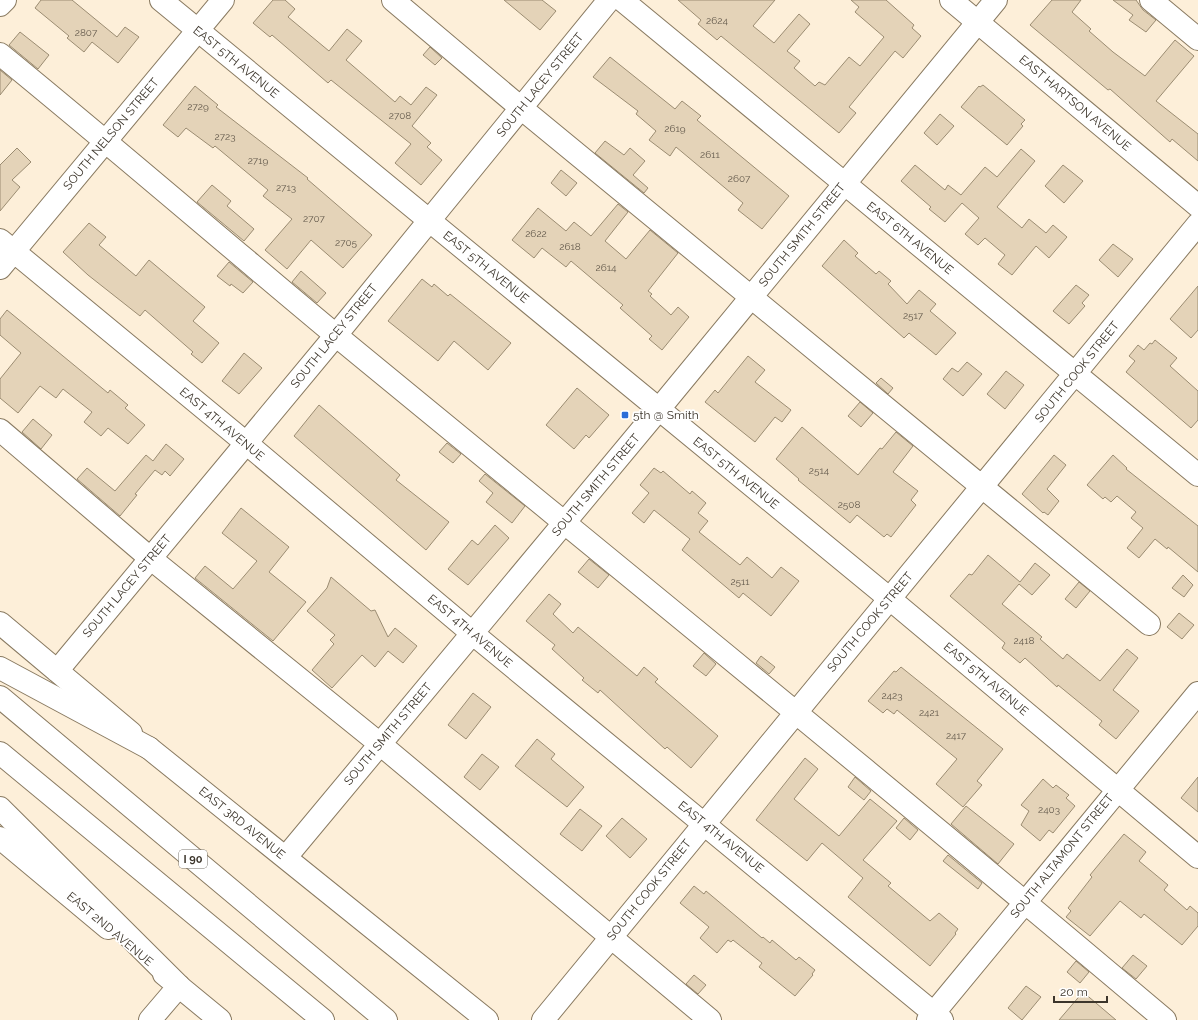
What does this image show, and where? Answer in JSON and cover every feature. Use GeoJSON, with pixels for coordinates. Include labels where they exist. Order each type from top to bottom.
{"type":"FeatureCollection","features":[{"type":"Feature","properties":{"kind":"main road"},"geometry":{"type":"LineString","coordinates":[[0,5],[4,0]]}},
{"type":"Feature","properties":{"kind":"main road","name":"EAST 5TH AVENUE"},"geometry":{"type":"LineString","coordinates":[[161,0],[890,599],[1198,857]]}},
{"type":"Feature","properties":{"kind":"main road","name":"SOUTH NELSON STREET"},"geometry":{"type":"LineString","coordinates":[[4,253],[106,140],[223,0]]}},
{"type":"Feature","properties":{"kind":"main road"},"geometry":{"type":"LineString","coordinates":[[393,0],[521,108],[983,486],[1149,624]]}},
{"type":"Feature","properties":{"kind":"main road","name":"SOUTH LACEY STREET"},"geometry":{"type":"LineString","coordinates":[[57,670],[336,335],[609,0]]}},
{"type":"Feature","properties":{"kind":"main road","name":"EAST 6TH AVENUE"},"geometry":{"type":"LineString","coordinates":[[622,0],[843,184],[1076,373],[1198,475]]}},
{"type":"Feature","properties":{"kind":"main road","name":"EAST HARTSON AVENUE"},"geometry":{"type":"LineString","coordinates":[[951,0],[1198,206]]}},
{"type":"Feature","properties":{"kind":"main road","name":"SOUTH SMITH STREET"},"geometry":{"type":"LineString","coordinates":[[286,857],[659,409],[996,0]]}},
{"type":"Feature","properties":{"kind":"main road"},"geometry":{"type":"LineString","coordinates":[[1151,0],[1198,39]]}},
{"type":"Feature","properties":{"kind":"main road"},"geometry":{"type":"LineString","coordinates":[[0,54],[106,140],[336,335],[1025,902],[1165,1020]]}},
{"type":"Feature","properties":{"kind":"main road","name":"SOUTH COOK STREET"},"geometry":{"type":"LineString","coordinates":[[543,1020],[1198,224]]}},
{"type":"Feature","properties":{"kind":"main road","name":"EAST 4TH AVENUE"},"geometry":{"type":"LineString","coordinates":[[4,253],[246,443],[472,633],[704,823],[935,1018]]}},
{"type":"Feature","properties":{"kind":"main road"},"geometry":{"type":"LineString","coordinates":[[0,430],[150,558],[380,744],[710,1020]]}},
{"type":"Feature","properties":{"kind":"main road","name":"EAST 3RD AVENUE"},"geometry":{"type":"LineString","coordinates":[[0,623],[149,748],[487,1020]]}},
{"type":"Feature","properties":{"kind":"main road"},"geometry":{"type":"LineString","coordinates":[[0,668],[149,748]]}},
{"type":"Feature","properties":{"kind":"main road","name":"SOUTH ALTAMONT STREET"},"geometry":{"type":"LineString","coordinates":[[935,1018],[1025,902],[1198,693]]}},
{"type":"Feature","properties":{"kind":"main road","name":"I 90"},"geometry":{"type":"LineString","coordinates":[[0,697],[386,1020]]}},
{"type":"Feature","properties":{"kind":"main road"},"geometry":{"type":"LineString","coordinates":[[0,753],[323,1020]]}},
{"type":"Feature","properties":{"kind":"main road"},"geometry":{"type":"LineString","coordinates":[[0,808],[179,986],[150,1020]]}},
{"type":"Feature","properties":{"kind":"main road","name":"EAST 2ND AVENUE"},"geometry":{"type":"LineString","coordinates":[[0,838],[220,1020]]}},
{"type":"Feature","properties":{"kind":"building"},"geometry":{"type":"Polygon","coordinates":[[[41,0],[72,0],[117,37],[125,27],[139,37],[118,63],[92,42],[84,52],[67,38],[69,36],[35,8],[41,0]]]}},
{"type":"Feature","properties":{"kind":"building"},"geometry":{"type":"Polygon","coordinates":[[[273,0],[285,0],[295,9],[288,17],[329,51],[347,29],[362,41],[346,60],[395,102],[400,96],[411,105],[426,87],[437,95],[412,126],[431,143],[427,147],[442,160],[421,185],[395,163],[411,144],[331,80],[328,83],[272,35],[270,37],[253,23],[273,0]]]}},
{"type":"Feature","properties":{"kind":"building"},"geometry":{"type":"Polygon","coordinates":[[[504,0],[542,0],[556,11],[540,30],[504,0]]]}},
{"type":"Feature","properties":{"kind":"building"},"geometry":{"type":"Polygon","coordinates":[[[678,0],[775,0],[753,26],[774,43],[799,14],[810,24],[787,51],[800,61],[794,68],[815,86],[819,82],[825,85],[849,57],[860,66],[884,37],[855,12],[859,7],[851,0],[886,0],[914,25],[912,28],[921,36],[903,58],[895,51],[849,107],[856,113],[839,133],[721,36],[717,40],[698,24],[701,20],[678,0]]]}},
{"type":"Feature","properties":{"kind":"building"},"geometry":{"type":"Polygon","coordinates":[[[1052,0],[1081,0],[1072,12],[1091,29],[1089,31],[1113,52],[1145,76],[1175,40],[1194,56],[1156,101],[1198,134],[1198,161],[1172,139],[1170,142],[1110,89],[1108,90],[1030,25],[1052,0]]]}},
{"type":"Feature","properties":{"kind":"building"},"geometry":{"type":"Polygon","coordinates":[[[1113,0],[1136,0],[1143,10],[1156,20],[1146,32],[1129,20],[1133,15],[1113,0]]]}},
{"type":"Feature","properties":{"kind":"building"},"geometry":{"type":"Polygon","coordinates":[[[20,32],[49,55],[38,69],[9,45],[20,32]]]}},
{"type":"Feature","properties":{"kind":"building"},"geometry":{"type":"Polygon","coordinates":[[[430,47],[442,58],[435,65],[423,55],[430,47]]]}},
{"type":"Feature","properties":{"kind":"building"},"geometry":{"type":"Polygon","coordinates":[[[610,57],[675,109],[682,101],[701,116],[697,120],[789,196],[762,229],[738,210],[743,203],[676,147],[670,156],[649,140],[656,131],[636,114],[638,111],[593,77],[610,57]]]}},
{"type":"Feature","properties":{"kind":"building"},"geometry":{"type":"Polygon","coordinates":[[[0,70],[12,80],[0,95],[0,70]]]}},
{"type":"Feature","properties":{"kind":"building"},"geometry":{"type":"Polygon","coordinates":[[[983,85],[1025,120],[1021,124],[1023,126],[1007,145],[961,107],[979,86],[980,87],[983,85]]]}},
{"type":"Feature","properties":{"kind":"building"},"geometry":{"type":"Polygon","coordinates":[[[195,86],[218,105],[216,107],[308,178],[307,179],[372,235],[343,268],[311,240],[287,269],[265,250],[292,219],[263,196],[268,190],[215,146],[213,148],[186,128],[178,137],[163,125],[195,86]]]}},
{"type":"Feature","properties":{"kind":"building"},"geometry":{"type":"Polygon","coordinates":[[[940,114],[954,126],[937,145],[924,133],[940,114]]]}},
{"type":"Feature","properties":{"kind":"building"},"geometry":{"type":"Polygon","coordinates":[[[605,141],[624,155],[630,148],[645,161],[633,175],[648,188],[644,193],[595,153],[605,141]]]}},
{"type":"Feature","properties":{"kind":"building"},"geometry":{"type":"Polygon","coordinates":[[[17,148],[31,162],[12,180],[20,187],[0,211],[0,165],[17,148]]]}},
{"type":"Feature","properties":{"kind":"building"},"geometry":{"type":"Polygon","coordinates":[[[1021,149],[1035,161],[997,207],[1022,228],[1029,219],[1046,233],[1053,225],[1067,237],[1049,258],[1036,246],[1012,275],[998,264],[1005,255],[985,238],[978,245],[965,234],[979,218],[962,203],[945,222],[929,209],[931,207],[901,181],[915,165],[945,190],[948,185],[961,195],[985,167],[997,177],[1021,149]]]}},
{"type":"Feature","properties":{"kind":"building"},"geometry":{"type":"Polygon","coordinates":[[[1063,165],[1083,181],[1064,203],[1045,186],[1063,165]]]}},
{"type":"Feature","properties":{"kind":"building"},"geometry":{"type":"Polygon","coordinates":[[[561,170],[577,183],[566,196],[551,183],[561,170]]]}},
{"type":"Feature","properties":{"kind":"building"},"geometry":{"type":"Polygon","coordinates":[[[212,185],[231,201],[227,206],[254,229],[244,241],[197,202],[212,185]]]}},
{"type":"Feature","properties":{"kind":"building"},"geometry":{"type":"Polygon","coordinates":[[[618,204],[628,212],[605,241],[626,259],[650,230],[678,253],[648,291],[652,294],[650,296],[671,315],[678,307],[689,317],[662,350],[649,339],[652,336],[620,308],[623,305],[571,261],[566,267],[542,248],[534,258],[512,240],[538,208],[566,231],[574,222],[591,236],[618,204]]]}},
{"type":"Feature","properties":{"kind":"building"},"geometry":{"type":"Polygon","coordinates":[[[89,223],[106,237],[99,245],[136,276],[149,260],[205,307],[193,321],[219,343],[202,363],[191,354],[193,352],[145,310],[140,316],[88,275],[63,252],[89,223]]]}},
{"type":"Feature","properties":{"kind":"building"},"geometry":{"type":"Polygon","coordinates":[[[844,240],[858,253],[855,256],[876,274],[879,271],[891,281],[888,284],[907,304],[919,290],[936,304],[930,311],[956,333],[936,355],[909,333],[904,338],[822,266],[844,240]]]}},
{"type":"Feature","properties":{"kind":"building"},"geometry":{"type":"Polygon","coordinates":[[[1113,244],[1133,259],[1118,277],[1099,260],[1113,244]]]}},
{"type":"Feature","properties":{"kind":"building"},"geometry":{"type":"Polygon","coordinates":[[[229,262],[253,282],[243,293],[231,284],[230,286],[217,276],[229,262]]]}},
{"type":"Feature","properties":{"kind":"building"},"geometry":{"type":"Polygon","coordinates":[[[301,271],[326,293],[317,303],[292,282],[301,271]]]}},
{"type":"Feature","properties":{"kind":"building"},"geometry":{"type":"Polygon","coordinates":[[[422,279],[432,287],[434,284],[448,296],[450,294],[511,343],[488,370],[454,341],[438,361],[388,321],[422,279]]]}},
{"type":"Feature","properties":{"kind":"building"},"geometry":{"type":"Polygon","coordinates":[[[1076,285],[1089,295],[1082,303],[1085,306],[1069,324],[1053,311],[1076,285]]]}},
{"type":"Feature","properties":{"kind":"building"},"geometry":{"type":"Polygon","coordinates":[[[1198,286],[1198,330],[1191,338],[1170,319],[1198,286]]]}},
{"type":"Feature","properties":{"kind":"building"},"geometry":{"type":"Polygon","coordinates":[[[7,310],[108,393],[110,390],[128,405],[125,408],[145,425],[128,444],[108,428],[101,436],[84,422],[92,412],[63,389],[56,398],[40,386],[18,413],[0,398],[0,379],[21,353],[0,335],[0,319],[7,310]]]}},
{"type":"Feature","properties":{"kind":"building"},"geometry":{"type":"Polygon","coordinates":[[[1155,340],[1177,358],[1170,366],[1198,391],[1198,420],[1191,428],[1126,372],[1135,361],[1129,356],[1138,345],[1144,350],[1155,340]]]}},
{"type":"Feature","properties":{"kind":"building"},"geometry":{"type":"Polygon","coordinates":[[[244,353],[262,368],[239,394],[222,381],[244,353]]]}},
{"type":"Feature","properties":{"kind":"building"},"geometry":{"type":"Polygon","coordinates":[[[748,356],[765,370],[755,382],[791,410],[782,422],[775,417],[755,442],[705,402],[715,390],[718,393],[748,356]]]}},
{"type":"Feature","properties":{"kind":"building"},"geometry":{"type":"Polygon","coordinates":[[[967,362],[982,374],[963,396],[943,379],[952,368],[958,372],[967,362]]]}},
{"type":"Feature","properties":{"kind":"building"},"geometry":{"type":"Polygon","coordinates":[[[1006,371],[1024,385],[1005,409],[987,394],[1006,371]]]}},
{"type":"Feature","properties":{"kind":"building"},"geometry":{"type":"Polygon","coordinates":[[[881,378],[893,388],[888,394],[876,383],[881,378]]]}},
{"type":"Feature","properties":{"kind":"building"},"geometry":{"type":"Polygon","coordinates":[[[577,388],[609,415],[589,438],[586,435],[574,449],[546,425],[577,388]]]}},
{"type":"Feature","properties":{"kind":"building"},"geometry":{"type":"Polygon","coordinates":[[[860,402],[873,413],[861,427],[848,416],[860,402]]]}},
{"type":"Feature","properties":{"kind":"building"},"geometry":{"type":"Polygon","coordinates":[[[319,405],[400,475],[396,480],[449,522],[426,550],[294,436],[319,405]]]}},
{"type":"Feature","properties":{"kind":"building"},"geometry":{"type":"Polygon","coordinates":[[[33,419],[52,435],[41,449],[22,432],[33,419]]]}},
{"type":"Feature","properties":{"kind":"building"},"geometry":{"type":"Polygon","coordinates":[[[802,427],[858,475],[880,448],[882,449],[896,432],[913,446],[893,472],[918,491],[911,500],[916,505],[891,537],[887,534],[884,537],[857,515],[850,523],[798,480],[799,479],[776,459],[802,427]]]}},
{"type":"Feature","properties":{"kind":"building"},"geometry":{"type":"Polygon","coordinates":[[[447,443],[461,454],[453,463],[439,452],[447,443]]]}},
{"type":"Feature","properties":{"kind":"building"},"geometry":{"type":"Polygon","coordinates":[[[166,444],[184,459],[170,476],[165,471],[162,475],[155,470],[135,494],[137,495],[120,516],[77,479],[87,468],[115,491],[146,455],[153,461],[166,444]]]}},
{"type":"Feature","properties":{"kind":"building"},"geometry":{"type":"Polygon","coordinates":[[[1054,455],[1066,465],[1047,489],[1059,501],[1048,515],[1044,512],[1043,513],[1022,494],[1054,455]]]}},
{"type":"Feature","properties":{"kind":"building"},"geometry":{"type":"Polygon","coordinates":[[[1113,455],[1127,468],[1126,469],[1198,526],[1198,572],[1168,547],[1167,549],[1155,539],[1139,558],[1127,548],[1143,528],[1131,518],[1136,512],[1117,496],[1111,502],[1105,497],[1103,499],[1087,485],[1113,455]]]}},
{"type":"Feature","properties":{"kind":"building"},"geometry":{"type":"Polygon","coordinates":[[[654,468],[661,473],[663,471],[690,494],[692,491],[706,503],[698,513],[708,521],[699,532],[740,565],[747,557],[772,578],[781,567],[799,581],[771,616],[743,593],[739,598],[682,550],[690,539],[654,510],[644,523],[632,513],[649,493],[640,485],[654,468]]]}},
{"type":"Feature","properties":{"kind":"building"},"geometry":{"type":"Polygon","coordinates":[[[485,474],[525,506],[512,523],[486,502],[493,493],[479,481],[485,474]]]}},
{"type":"Feature","properties":{"kind":"building"},"geometry":{"type":"Polygon","coordinates":[[[241,508],[289,547],[269,572],[306,602],[273,641],[195,578],[205,566],[233,589],[257,561],[222,533],[241,508]]]}},
{"type":"Feature","properties":{"kind":"building"},"geometry":{"type":"Polygon","coordinates":[[[495,525],[509,538],[468,585],[448,569],[472,540],[478,545],[495,525]]]}},
{"type":"Feature","properties":{"kind":"building"},"geometry":{"type":"Polygon","coordinates":[[[988,555],[1020,582],[1035,563],[1050,575],[1032,595],[1019,584],[1002,604],[1042,637],[1040,639],[1063,659],[1067,654],[1100,681],[1127,649],[1138,658],[1113,690],[1139,711],[1116,739],[1099,725],[1102,721],[1058,685],[1057,687],[1025,658],[1020,663],[1002,648],[1005,643],[950,596],[969,574],[972,575],[988,555]]]}},
{"type":"Feature","properties":{"kind":"building"},"geometry":{"type":"Polygon","coordinates":[[[589,559],[609,575],[598,588],[578,572],[589,559]]]}},
{"type":"Feature","properties":{"kind":"building"},"geometry":{"type":"Polygon","coordinates":[[[1183,575],[1193,585],[1184,597],[1172,588],[1183,575]]]}},
{"type":"Feature","properties":{"kind":"building"},"geometry":{"type":"Polygon","coordinates":[[[331,577],[371,611],[375,610],[388,637],[395,628],[417,646],[403,663],[388,651],[375,667],[362,655],[332,688],[312,670],[334,644],[330,640],[335,635],[307,611],[327,588],[331,577]]]}},
{"type":"Feature","properties":{"kind":"building"},"geometry":{"type":"Polygon","coordinates":[[[1079,582],[1090,591],[1076,608],[1065,599],[1079,582]]]}},
{"type":"Feature","properties":{"kind":"building"},"geometry":{"type":"Polygon","coordinates":[[[549,594],[561,604],[553,614],[573,633],[578,627],[637,676],[644,667],[658,679],[655,682],[718,736],[691,768],[667,747],[665,749],[600,690],[598,693],[582,680],[584,678],[552,649],[555,645],[526,621],[549,594]]]}},
{"type":"Feature","properties":{"kind":"building"},"geometry":{"type":"Polygon","coordinates":[[[1179,613],[1194,625],[1182,639],[1167,627],[1179,613]]]}},
{"type":"Feature","properties":{"kind":"building"},"geometry":{"type":"Polygon","coordinates":[[[704,653],[716,664],[706,676],[693,666],[704,653]]]}},
{"type":"Feature","properties":{"kind":"building"},"geometry":{"type":"Polygon","coordinates":[[[761,656],[775,667],[769,674],[756,663],[761,656]]]}},
{"type":"Feature","properties":{"kind":"building"},"geometry":{"type":"Polygon","coordinates":[[[901,667],[1003,749],[977,781],[982,785],[963,807],[936,784],[957,759],[897,710],[894,714],[887,709],[883,713],[868,701],[894,671],[896,672],[901,667]]]}},
{"type":"Feature","properties":{"kind":"building"},"geometry":{"type":"Polygon","coordinates":[[[473,693],[491,707],[466,739],[448,725],[473,693]]]}},
{"type":"Feature","properties":{"kind":"building"},"geometry":{"type":"Polygon","coordinates":[[[537,739],[555,754],[551,759],[584,787],[567,807],[515,766],[537,739]]]}},
{"type":"Feature","properties":{"kind":"building"},"geometry":{"type":"Polygon","coordinates":[[[482,754],[499,767],[480,790],[464,777],[482,754]]]}},
{"type":"Feature","properties":{"kind":"building"},"geometry":{"type":"Polygon","coordinates":[[[805,758],[818,769],[794,799],[839,836],[870,799],[897,821],[863,860],[891,883],[888,886],[930,921],[939,913],[958,929],[955,933],[956,934],[930,966],[848,897],[863,878],[822,843],[807,861],[756,820],[805,758]]]}},
{"type":"Feature","properties":{"kind":"building"},"geometry":{"type":"Polygon","coordinates":[[[855,777],[871,791],[864,800],[848,787],[855,777]]]}},
{"type":"Feature","properties":{"kind":"building"},"geometry":{"type":"Polygon","coordinates":[[[1198,777],[1198,812],[1181,798],[1198,777]]]}},
{"type":"Feature","properties":{"kind":"building"},"geometry":{"type":"Polygon","coordinates":[[[1043,779],[1053,788],[1056,785],[1069,795],[1066,798],[1075,806],[1053,833],[1049,830],[1040,841],[1021,825],[1029,811],[1021,805],[1043,779]]]}},
{"type":"Feature","properties":{"kind":"building"},"geometry":{"type":"Polygon","coordinates":[[[966,806],[1014,844],[998,864],[951,824],[966,806]]]}},
{"type":"Feature","properties":{"kind":"building"},"geometry":{"type":"Polygon","coordinates":[[[580,809],[602,826],[582,851],[560,834],[580,809]]]}},
{"type":"Feature","properties":{"kind":"building"},"geometry":{"type":"Polygon","coordinates":[[[622,818],[647,839],[630,858],[606,836],[622,818]]]}},
{"type":"Feature","properties":{"kind":"building"},"geometry":{"type":"Polygon","coordinates":[[[904,818],[918,830],[910,840],[896,828],[904,818]]]}},
{"type":"Feature","properties":{"kind":"building"},"geometry":{"type":"Polygon","coordinates":[[[1124,834],[1146,852],[1139,861],[1168,885],[1164,890],[1187,910],[1190,906],[1198,913],[1198,926],[1182,945],[1144,914],[1141,918],[1120,901],[1090,936],[1066,917],[1071,911],[1068,908],[1092,877],[1090,875],[1124,834]]]}},
{"type":"Feature","properties":{"kind":"building"},"geometry":{"type":"Polygon","coordinates":[[[948,855],[982,883],[978,889],[943,861],[948,855]]]}},
{"type":"Feature","properties":{"kind":"building"},"geometry":{"type":"Polygon","coordinates":[[[694,886],[704,894],[706,891],[762,938],[763,937],[770,943],[772,940],[796,960],[799,957],[815,970],[812,974],[813,975],[795,996],[759,967],[762,963],[733,940],[731,942],[728,940],[717,953],[700,938],[709,927],[680,903],[694,886]]]}},
{"type":"Feature","properties":{"kind":"building"},"geometry":{"type":"Polygon","coordinates":[[[1133,955],[1147,966],[1136,979],[1122,968],[1133,955]]]}},
{"type":"Feature","properties":{"kind":"building"},"geometry":{"type":"Polygon","coordinates":[[[1076,961],[1089,972],[1080,983],[1067,972],[1076,961]]]}},
{"type":"Feature","properties":{"kind":"building"},"geometry":{"type":"Polygon","coordinates":[[[694,975],[706,985],[698,994],[686,984],[694,975]]]}},
{"type":"Feature","properties":{"kind":"building"},"geometry":{"type":"Polygon","coordinates":[[[1026,986],[1041,997],[1022,1020],[1008,1008],[1026,986]]]}},
{"type":"Feature","properties":{"kind":"building"},"geometry":{"type":"Polygon","coordinates":[[[1083,992],[1116,1020],[1059,1020],[1083,992]]]}},
{"type":"Feature","properties":{"kind":"place","name":"5th @ Smith"},"geometry":{"type":"Point","coordinates":[625,415]}}]}
